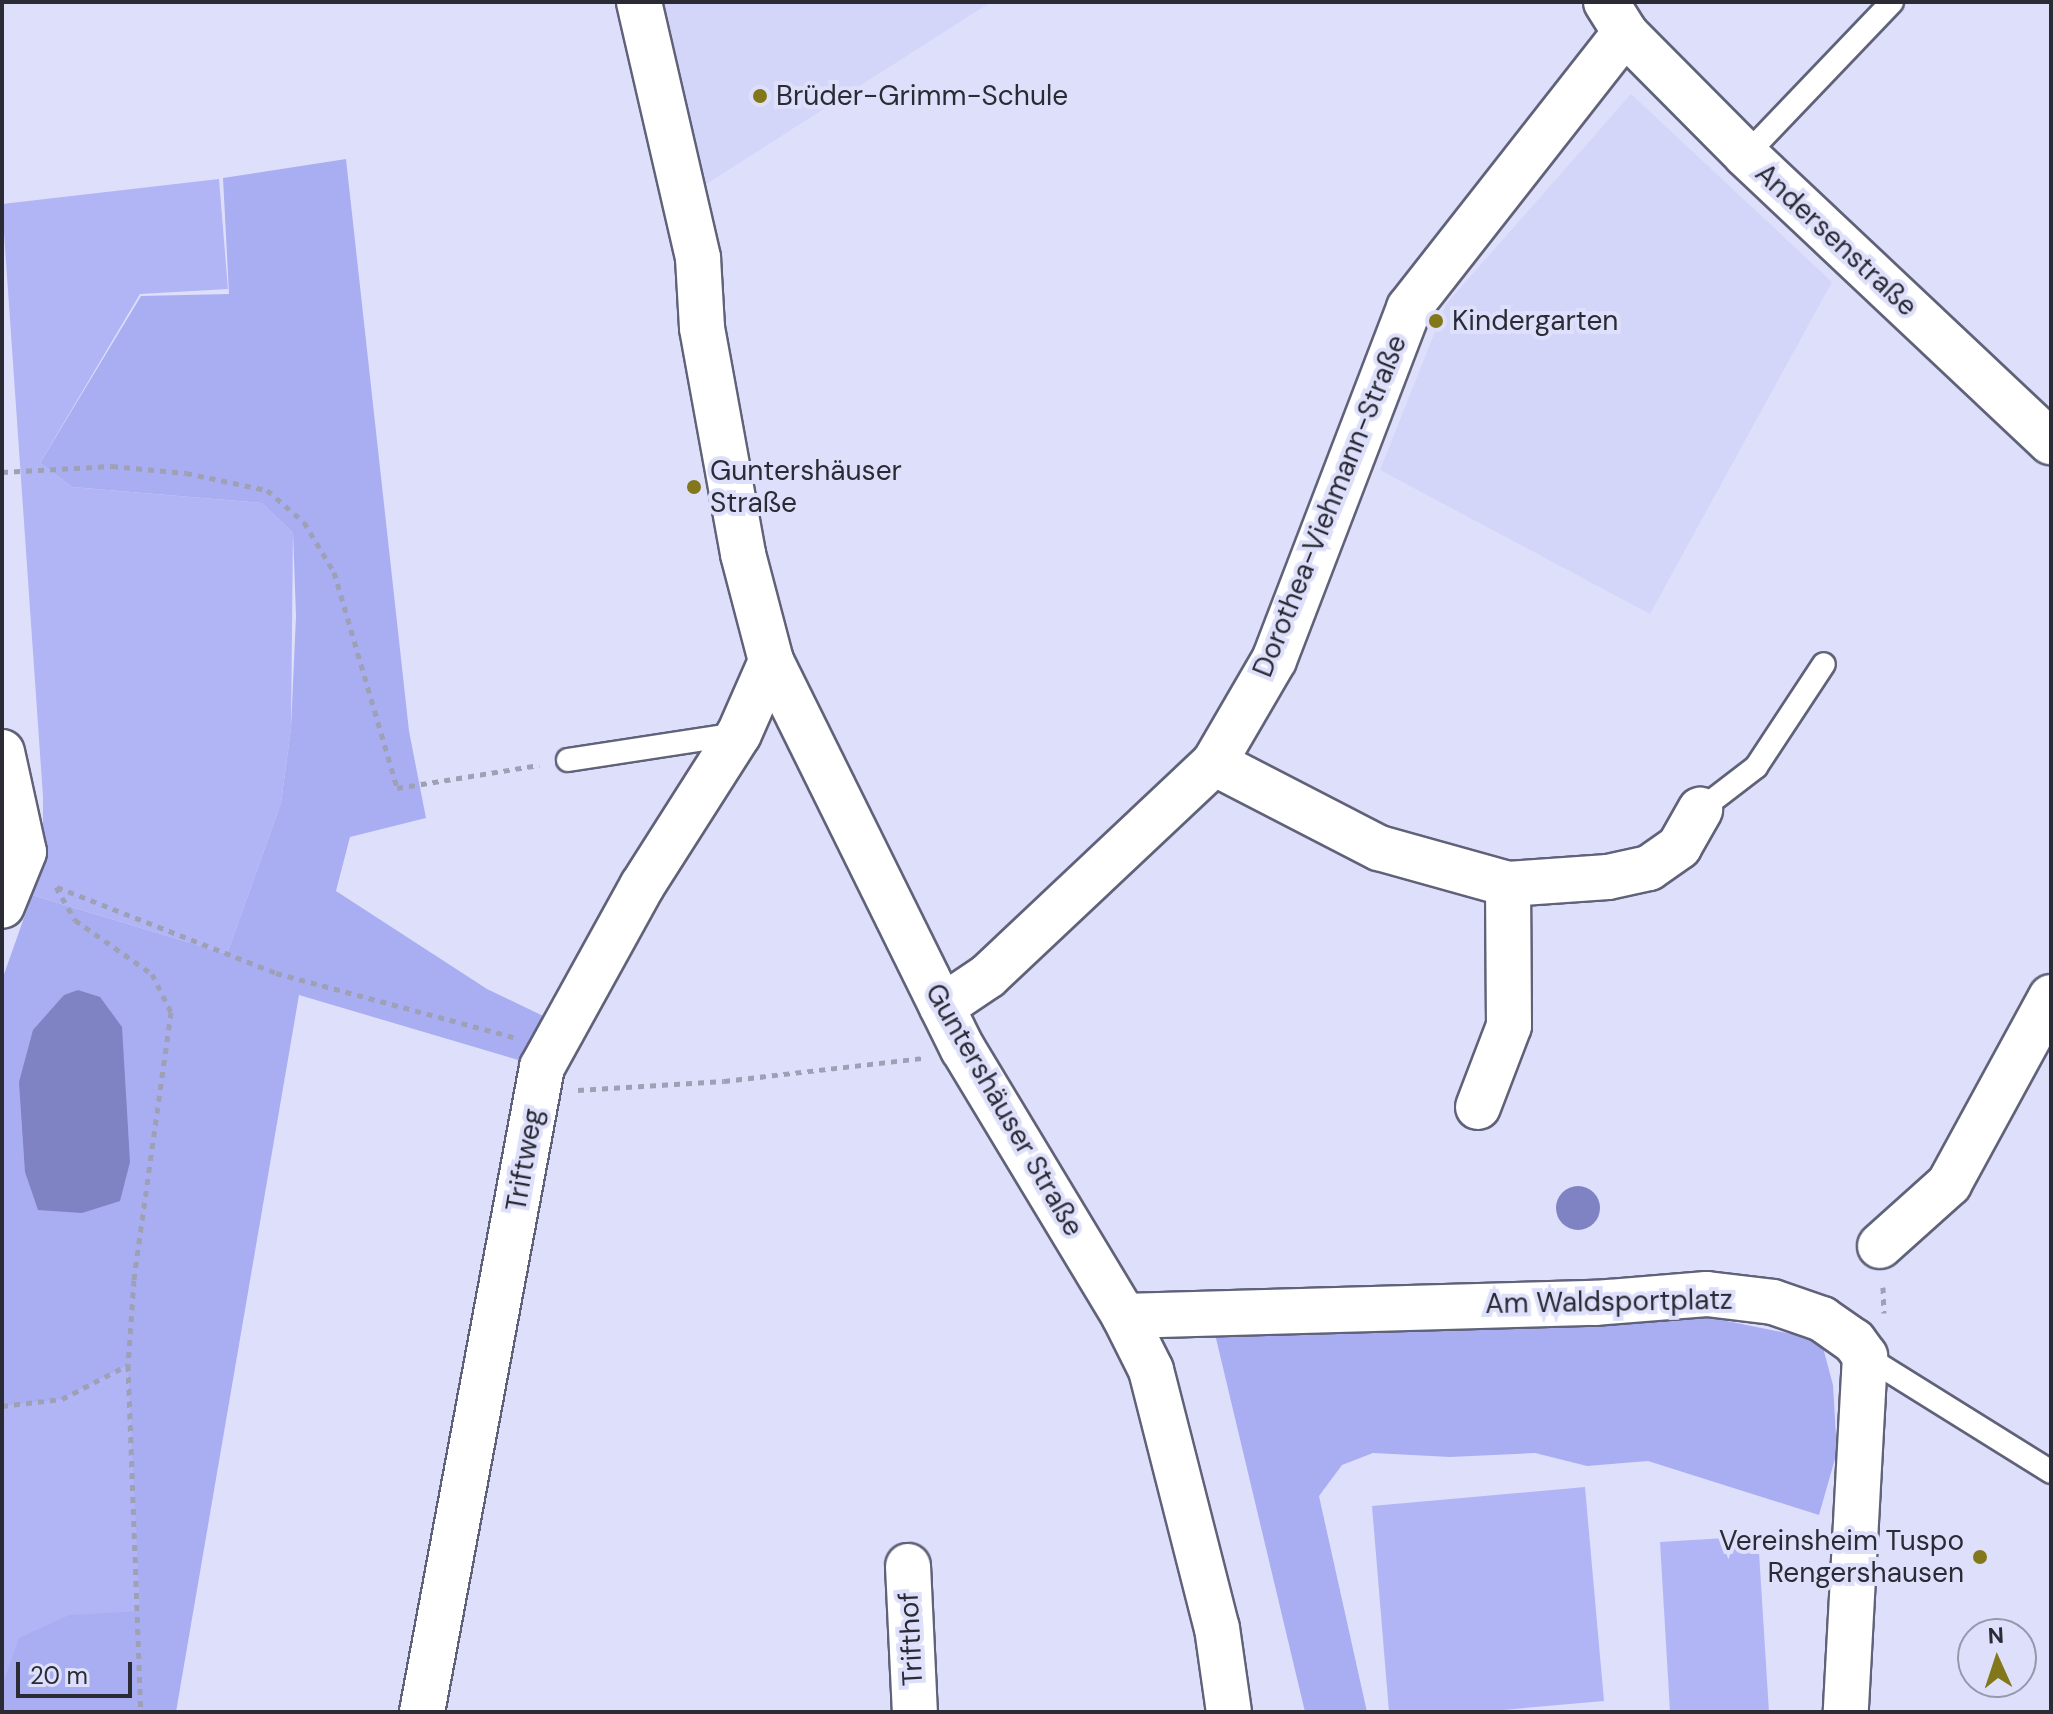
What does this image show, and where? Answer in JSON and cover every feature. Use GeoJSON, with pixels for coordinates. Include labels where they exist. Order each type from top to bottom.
{"type":"FeatureCollection","features":[{"type":"Feature","properties":{"kind":"street","name":"Guntershäuser Straße"},"geometry":{"type":"LineString","coordinates":[[639,2],[698,258],[702,328],[743,554],[771,661],[963,1049],[1124,1316],[1151,1370],[1217,1628],[1229,1712]]}},
{"type":"Feature","properties":{"kind":"street","name":"Andersenstraße"},"geometry":{"type":"LineString","coordinates":[[1616,18],[1746,155],[2051,442]]}},
{"type":"Feature","properties":{"kind":"street","name":"Dorothea-Viehmann-Straße"},"geometry":{"type":"LineString","coordinates":[[942,1007],[988,976],[1214,763],[1274,660],[1409,308],[1616,18]]}},
{"type":"Feature","properties":{"kind":"street","name":"Triftweg"},"geometry":{"type":"LineString","coordinates":[[422,1712],[537,1092],[550,1047],[642,886],[739,734],[771,661]]}},
{"type":"Feature","properties":{"kind":"street"},"geometry":{"type":"LineString","coordinates":[[2,752],[24,852],[24,890]]}},
{"type":"Feature","properties":{"kind":"street"},"geometry":{"type":"LineString","coordinates":[[1214,763],[1379,848],[1508,884],[1608,877],[1649,868],[1679,847],[1700,810]]}},
{"type":"Feature","properties":{"kind":"street"},"geometry":{"type":"LineString","coordinates":[[1478,1107],[1509,1026],[1508,884]]}},
{"type":"Feature","properties":{"kind":"street"},"geometry":{"type":"LineString","coordinates":[[1880,1246],[1949,1184],[2051,997]]}},
{"type":"Feature","properties":{"kind":"street","name":"Am Waldsportplatz"},"geometry":{"type":"LineString","coordinates":[[1124,1316],[1595,1303],[1707,1294],[1773,1302],[1822,1319],[1854,1341],[1865,1356]]}},
{"type":"Feature","properties":{"kind":"street"},"geometry":{"type":"LineString","coordinates":[[1846,1712],[1865,1356]]}},
{"type":"Feature","properties":{"kind":"street","name":"Trifthof"},"geometry":{"type":"LineString","coordinates":[[908,1566],[915,1712]]}},
{"type":"Feature","properties":{"kind":"lane"},"geometry":{"type":"LineString","coordinates":[[1746,155],[1892,2]]}},
{"type":"Feature","properties":{"kind":"lane"},"geometry":{"type":"LineString","coordinates":[[1700,810],[1756,767],[1824,664]]}},
{"type":"Feature","properties":{"kind":"lane"},"geometry":{"type":"LineString","coordinates":[[568,760],[739,734]]}},
{"type":"Feature","properties":{"kind":"lane"},"geometry":{"type":"LineString","coordinates":[[1865,1356],[2051,1472]]}},
{"type":"Feature","properties":{"kind":"path"},"geometry":{"type":"LineString","coordinates":[[2,472],[112,466],[186,473],[267,490],[304,522],[334,572],[397,788],[568,760]]}},
{"type":"Feature","properties":{"kind":"path"},"geometry":{"type":"LineString","coordinates":[[24,890],[276,973],[550,1047]]}},
{"type":"Feature","properties":{"kind":"path"},"geometry":{"type":"LineString","coordinates":[[24,890],[75,920],[152,974],[171,1012],[134,1280],[128,1365],[141,1712]]}},
{"type":"Feature","properties":{"kind":"path"},"geometry":{"type":"LineString","coordinates":[[537,1092],[724,1081],[963,1049]]}},
{"type":"Feature","properties":{"kind":"path"},"geometry":{"type":"LineString","coordinates":[[1865,1356],[1885,1334],[1880,1246]]}},
{"type":"Feature","properties":{"kind":"path"},"geometry":{"type":"LineString","coordinates":[[2,1406],[62,1399],[128,1365]]}},
{"type":"Feature","properties":{"kind":"shaded area","name":"Brüder-Grimm-Schule"},"geometry":{"type":"Polygon","coordinates":[[[654,2],[991,2],[697,190],[654,2]]]}},
{"type":"Feature","properties":{"kind":"shaded area"},"geometry":{"type":"Polygon","coordinates":[[[1631,94],[1832,282],[1650,614],[1380,470],[1446,304],[1631,94]]]}},
{"type":"Feature","properties":{"kind":"shaded area"},"geometry":{"type":"Polygon","coordinates":[[[346,159],[409,731],[426,818],[350,837],[336,891],[487,989],[562,1025],[542,1067],[299,995],[176,1712],[2,1712],[2,1686],[19,1638],[69,1615],[140,1611],[128,1365],[62,1399],[2,1406],[2,980],[32,895],[227,954],[281,803],[291,728],[296,616],[293,533],[262,503],[72,487],[40,463],[141,296],[229,294],[223,178],[346,159]]]}},
{"type":"Feature","properties":{"kind":"shaded area"},"geometry":{"type":"Polygon","coordinates":[[[219,179],[228,289],[140,294],[40,463],[72,487],[262,503],[293,533],[291,728],[281,803],[227,954],[32,895],[43,840],[43,797],[2,204],[219,179]]]}},
{"type":"Feature","properties":{"kind":"shaded area"},"geometry":{"type":"Polygon","coordinates":[[[78,990],[100,997],[122,1027],[130,1162],[120,1201],[82,1213],[38,1210],[25,1172],[19,1082],[33,1030],[64,995],[78,990]]]}},
{"type":"Feature","properties":{"kind":"shaded area"},"geometry":{"type":"Polygon","coordinates":[[[1578,1186],[1594,1192],[1600,1208],[1594,1224],[1578,1230],[1562,1224],[1556,1208],[1562,1192],[1578,1186]]]}},
{"type":"Feature","properties":{"kind":"shaded area"},"geometry":{"type":"Polygon","coordinates":[[[2,1204],[245,1255],[168,1712],[2,1712],[2,1204]]]}},
{"type":"Feature","properties":{"kind":"shaded area"},"geometry":{"type":"Polygon","coordinates":[[[1687,1313],[1821,1340],[1833,1385],[1837,1452],[1819,1515],[1648,1461],[1587,1466],[1535,1453],[1450,1457],[1373,1453],[1342,1465],[1319,1496],[1367,1712],[1305,1712],[1214,1330],[1687,1313]]]}},
{"type":"Feature","properties":{"kind":"shaded area"},"geometry":{"type":"Polygon","coordinates":[[[1585,1487],[1604,1701],[1480,1712],[1389,1712],[1372,1506],[1585,1487]]]}},
{"type":"Feature","properties":{"kind":"shaded area"},"geometry":{"type":"Polygon","coordinates":[[[1758,1536],[1769,1712],[1670,1712],[1660,1542],[1758,1536]]]}},
{"type":"Feature","properties":{"kind":"place","name":"Brüder-Grimm-Schule"},"geometry":{"type":"Point","coordinates":[760,96]}},
{"type":"Feature","properties":{"kind":"place","name":"Kindergarten"},"geometry":{"type":"Point","coordinates":[1436,321]}},
{"type":"Feature","properties":{"kind":"place","name":"Guntershäuser Straße"},"geometry":{"type":"Point","coordinates":[694,487]}},
{"type":"Feature","properties":{"kind":"place","name":"Vereinsheim Tuspo Rengershausen"},"geometry":{"type":"Point","coordinates":[1980,1557]}}]}
